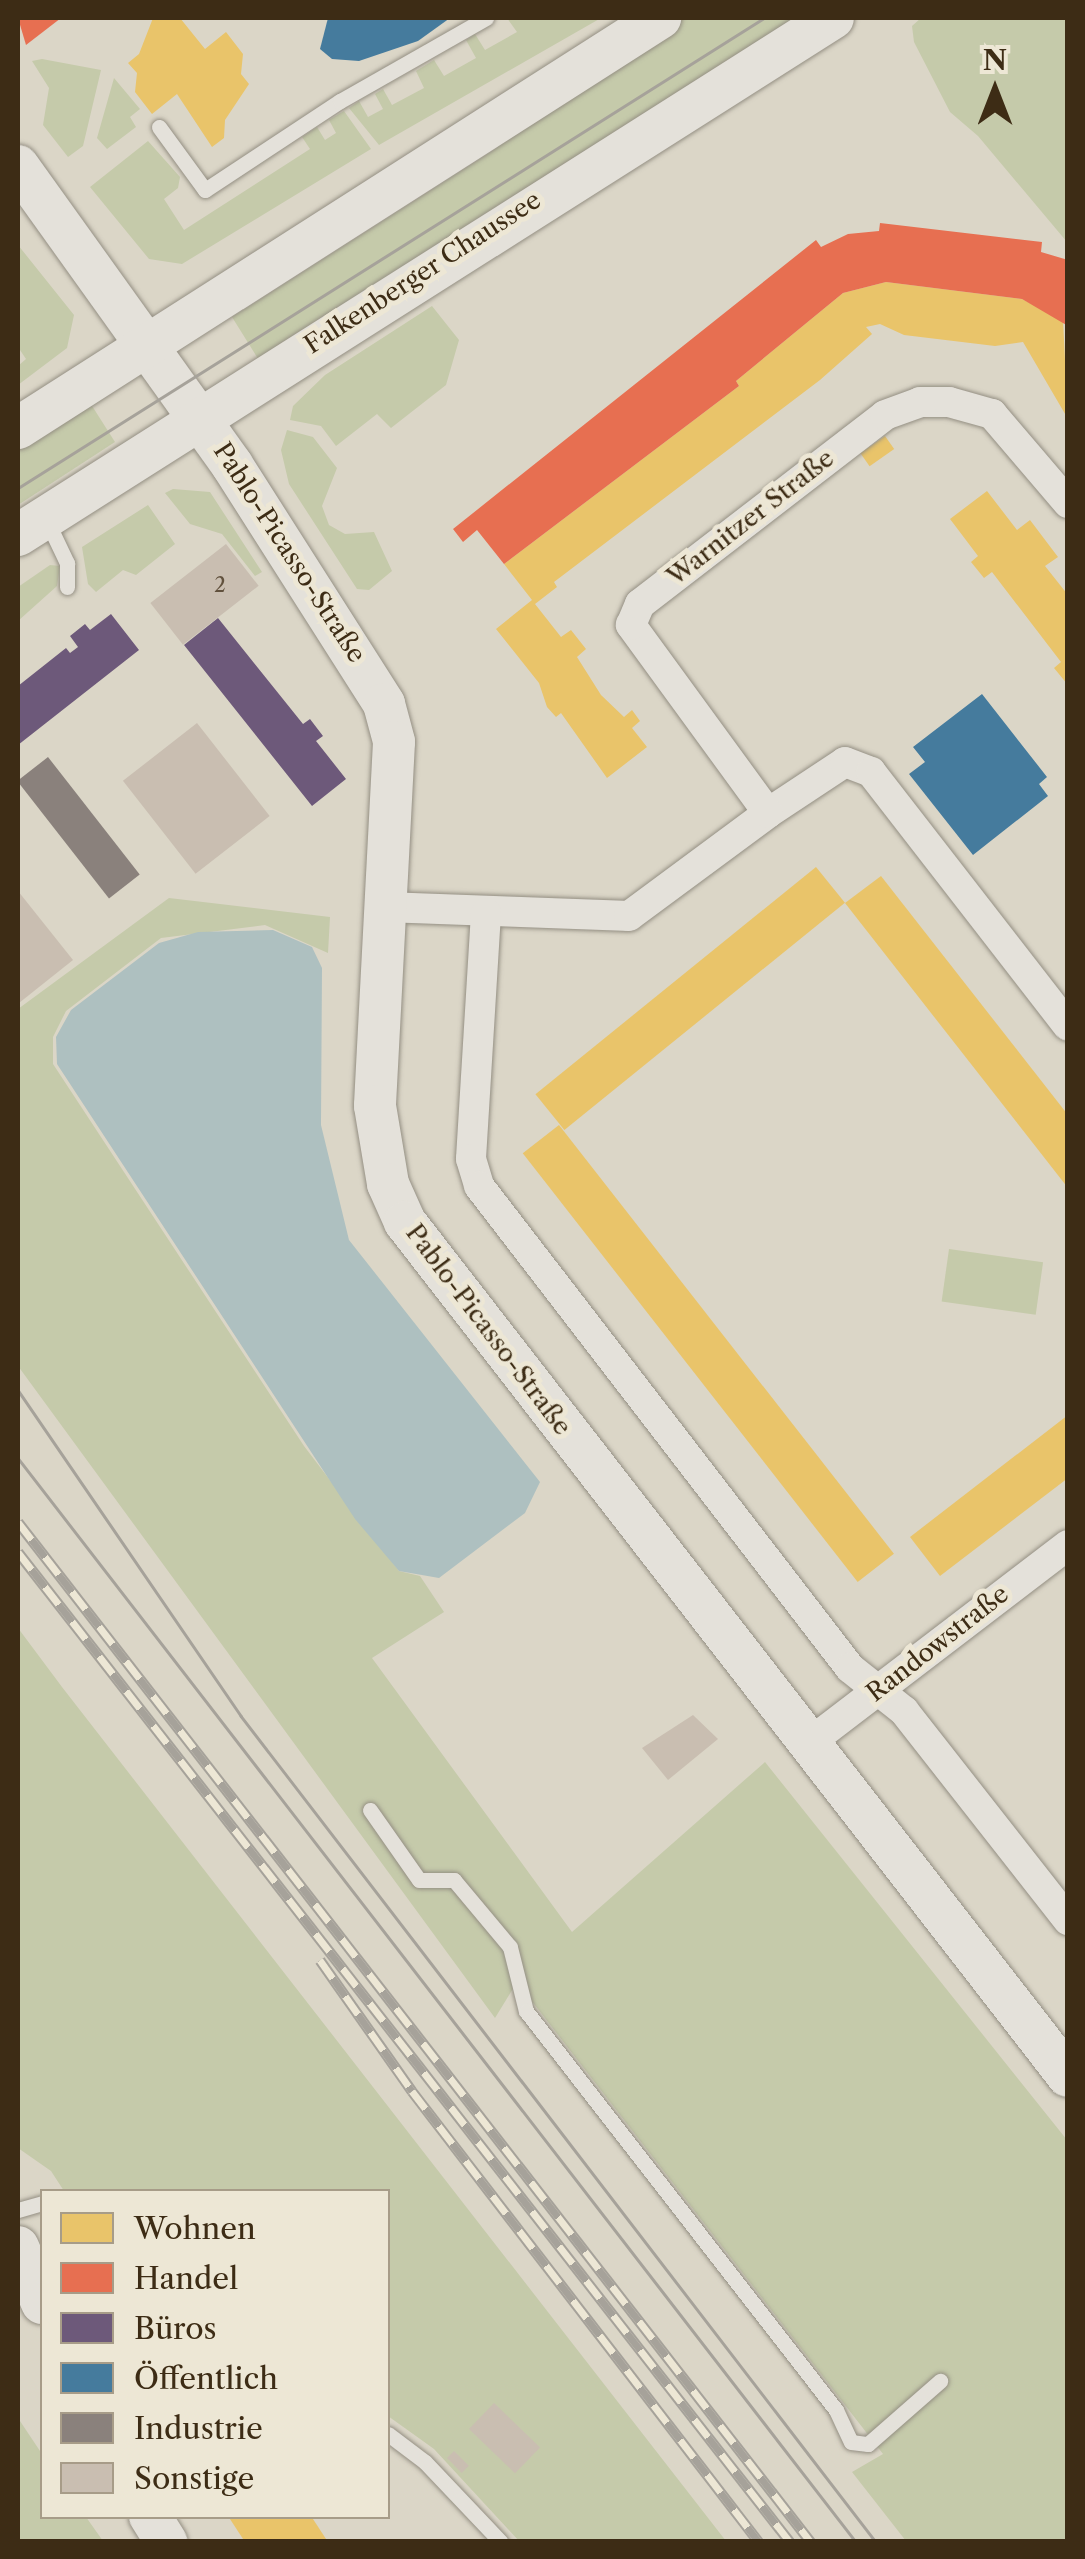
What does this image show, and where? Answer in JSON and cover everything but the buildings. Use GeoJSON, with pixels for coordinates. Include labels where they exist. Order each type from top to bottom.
{"type":"FeatureCollection","features":[{"type":"Feature","properties":{"kind":"main road"},"geometry":{"type":"LineString","coordinates":[[18,428],[146,340],[660,18]]}},
{"type":"Feature","properties":{"kind":"main road","name":"Falkenberger Chaussee"},"geometry":{"type":"LineString","coordinates":[[26,528],[833,18]]}},
{"type":"Feature","properties":{"kind":"main road","name":"Pablo-Picasso-Straße"},"geometry":{"type":"LineString","coordinates":[[18,166],[200,418],[384,704],[394,742],[375,1106],[377,1143],[405,1222],[809,1744],[1062,2056]]}},
{"type":"Feature","properties":{"kind":"main road"},"geometry":{"type":"LineString","coordinates":[[18,2248],[40,2299]]}},
{"type":"Feature","properties":{"kind":"main road"},"geometry":{"type":"LineString","coordinates":[[152,2519],[166,2542]]}},
{"type":"Feature","properties":{"kind":"street","name":"Warnitzer Straße"},"geometry":{"type":"LineString","coordinates":[[768,813],[641,646],[630,625],[640,604],[885,415],[920,402],[949,402],[992,414],[1068,502]]}},
{"type":"Feature","properties":{"kind":"street"},"geometry":{"type":"LineString","coordinates":[[386,908],[629,916],[768,813],[845,762],[872,772],[1068,1026]]}},
{"type":"Feature","properties":{"kind":"street"},"geometry":{"type":"LineString","coordinates":[[486,913],[471,1159],[480,1186],[850,1668],[904,1711],[1068,1920]]}},
{"type":"Feature","properties":{"kind":"street","name":"Randowstraße"},"geometry":{"type":"LineString","coordinates":[[809,1744],[1068,1546]]}},
{"type":"Feature","properties":{"kind":"lane"},"geometry":{"type":"LineString","coordinates":[[159,126],[206,190],[340,101],[486,18]]}},
{"type":"Feature","properties":{"kind":"lane"},"geometry":{"type":"LineString","coordinates":[[26,528],[67,563],[66,588]]}},
{"type":"Feature","properties":{"kind":"lane"},"geometry":{"type":"LineString","coordinates":[[370,1810],[420,1880],[454,1880],[510,1947],[526,2011],[836,2410],[852,2442],[868,2444],[940,2380]]}},
{"type":"Feature","properties":{"kind":"lane"},"geometry":{"type":"LineString","coordinates":[[390,2436],[425,2462],[502,2542]]}},
{"type":"Feature","properties":{"kind":"green space"},"geometry":{"type":"Polygon","coordinates":[[[507,18],[601,18],[379,145],[349,108],[359,101],[368,117],[383,109],[375,94],[383,89],[392,105],[424,88],[416,71],[434,60],[444,76],[476,58],[466,40],[475,34],[485,50],[517,32],[507,18]]]}},
{"type":"Feature","properties":{"kind":"green space"},"geometry":{"type":"Polygon","coordinates":[[[683,18],[805,18],[260,362],[232,317],[492,151],[589,76],[683,18]]]}},
{"type":"Feature","properties":{"kind":"green space"},"geometry":{"type":"Polygon","coordinates":[[[921,18],[1067,18],[1067,242],[978,136],[950,112],[914,42],[912,26],[921,18]]]}},
{"type":"Feature","properties":{"kind":"green space"},"geometry":{"type":"Polygon","coordinates":[[[42,59],[101,70],[83,146],[68,157],[43,125],[49,88],[32,61],[42,59]]]}},
{"type":"Feature","properties":{"kind":"green space"},"geometry":{"type":"Polygon","coordinates":[[[114,78],[140,109],[130,117],[136,127],[107,149],[97,138],[114,78]]]}},
{"type":"Feature","properties":{"kind":"green space"},"geometry":{"type":"Polygon","coordinates":[[[344,111],[371,149],[182,264],[149,259],[90,187],[148,141],[180,177],[178,188],[164,199],[184,230],[310,149],[302,137],[317,127],[325,140],[336,133],[329,120],[344,111]]]}},
{"type":"Feature","properties":{"kind":"green space"},"geometry":{"type":"Polygon","coordinates":[[[18,245],[74,315],[67,348],[18,385],[18,366],[26,359],[18,347],[18,245]]]}},
{"type":"Feature","properties":{"kind":"green space"},"geometry":{"type":"Polygon","coordinates":[[[432,306],[459,340],[446,385],[391,428],[377,414],[336,446],[321,426],[290,420],[293,406],[325,375],[432,306]]]}},
{"type":"Feature","properties":{"kind":"green space"},"geometry":{"type":"Polygon","coordinates":[[[87,398],[115,442],[18,505],[18,446],[87,398]]]}},
{"type":"Feature","properties":{"kind":"green space"},"geometry":{"type":"Polygon","coordinates":[[[287,430],[313,437],[337,468],[322,506],[329,525],[345,534],[374,532],[392,571],[369,590],[357,589],[289,484],[281,450],[287,430]]]}},
{"type":"Feature","properties":{"kind":"green space"},"geometry":{"type":"Polygon","coordinates":[[[173,489],[210,492],[262,572],[255,576],[222,534],[190,524],[165,493],[173,489]]]}},
{"type":"Feature","properties":{"kind":"green space"},"geometry":{"type":"Polygon","coordinates":[[[148,505],[175,544],[136,575],[123,570],[96,592],[88,584],[82,547],[148,505]]]}},
{"type":"Feature","properties":{"kind":"green space"},"geometry":{"type":"Polygon","coordinates":[[[50,565],[60,566],[57,586],[18,621],[18,587],[50,565]]]}},
{"type":"Feature","properties":{"kind":"green space"},"geometry":{"type":"Polygon","coordinates":[[[169,898],[330,917],[328,953],[265,925],[161,938],[66,1011],[53,1037],[53,1064],[304,1446],[399,1571],[420,1576],[444,1612],[372,1658],[572,1932],[765,1762],[1067,2140],[1067,2541],[906,2541],[852,2472],[883,2454],[517,1982],[495,2018],[18,1366],[18,1009],[169,898]]]}},
{"type":"Feature","properties":{"kind":"green space"},"geometry":{"type":"Polygon","coordinates":[[[949,1249],[1043,1262],[1036,1315],[942,1301],[949,1249]]]}},
{"type":"Feature","properties":{"kind":"green space"},"geometry":{"type":"Polygon","coordinates":[[[18,1628],[726,2541],[519,2541],[434,2449],[390,2417],[390,2189],[63,2189],[51,2171],[18,2148],[18,1628]]]}},
{"type":"Feature","properties":{"kind":"green space"},"geometry":{"type":"Polygon","coordinates":[[[18,2418],[40,2451],[40,2519],[87,2519],[103,2541],[18,2541],[18,2418]]]}},
{"type":"Feature","properties":{"kind":"shaded area"},"geometry":{"type":"Polygon","coordinates":[[[273,930],[312,947],[322,968],[321,1125],[349,1240],[540,1482],[525,1513],[439,1578],[399,1571],[355,1519],[57,1064],[56,1037],[71,1010],[159,943],[198,932],[273,930]]]}},
{"type":"Feature","properties":{"kind":"tram line"},"geometry":{"type":"LineString","coordinates":[[18,488],[764,18]]}},
{"type":"Feature","properties":{"kind":"tram line"},"geometry":{"type":"LineString","coordinates":[[18,1390],[241,1716],[876,2542]]}},
{"type":"Feature","properties":{"kind":"tram line"},"geometry":{"type":"LineString","coordinates":[[18,1458],[856,2542]]}},
{"type":"Feature","properties":{"kind":"railway"},"geometry":{"type":"LineString","coordinates":[[18,1522],[811,2542]]}},
{"type":"Feature","properties":{"kind":"railway"},"geometry":{"type":"LineString","coordinates":[[18,1552],[790,2542]]}},
{"type":"Feature","properties":{"kind":"railway"},"geometry":{"type":"LineString","coordinates":[[320,1960],[412,2091],[759,2542]]}}]}
